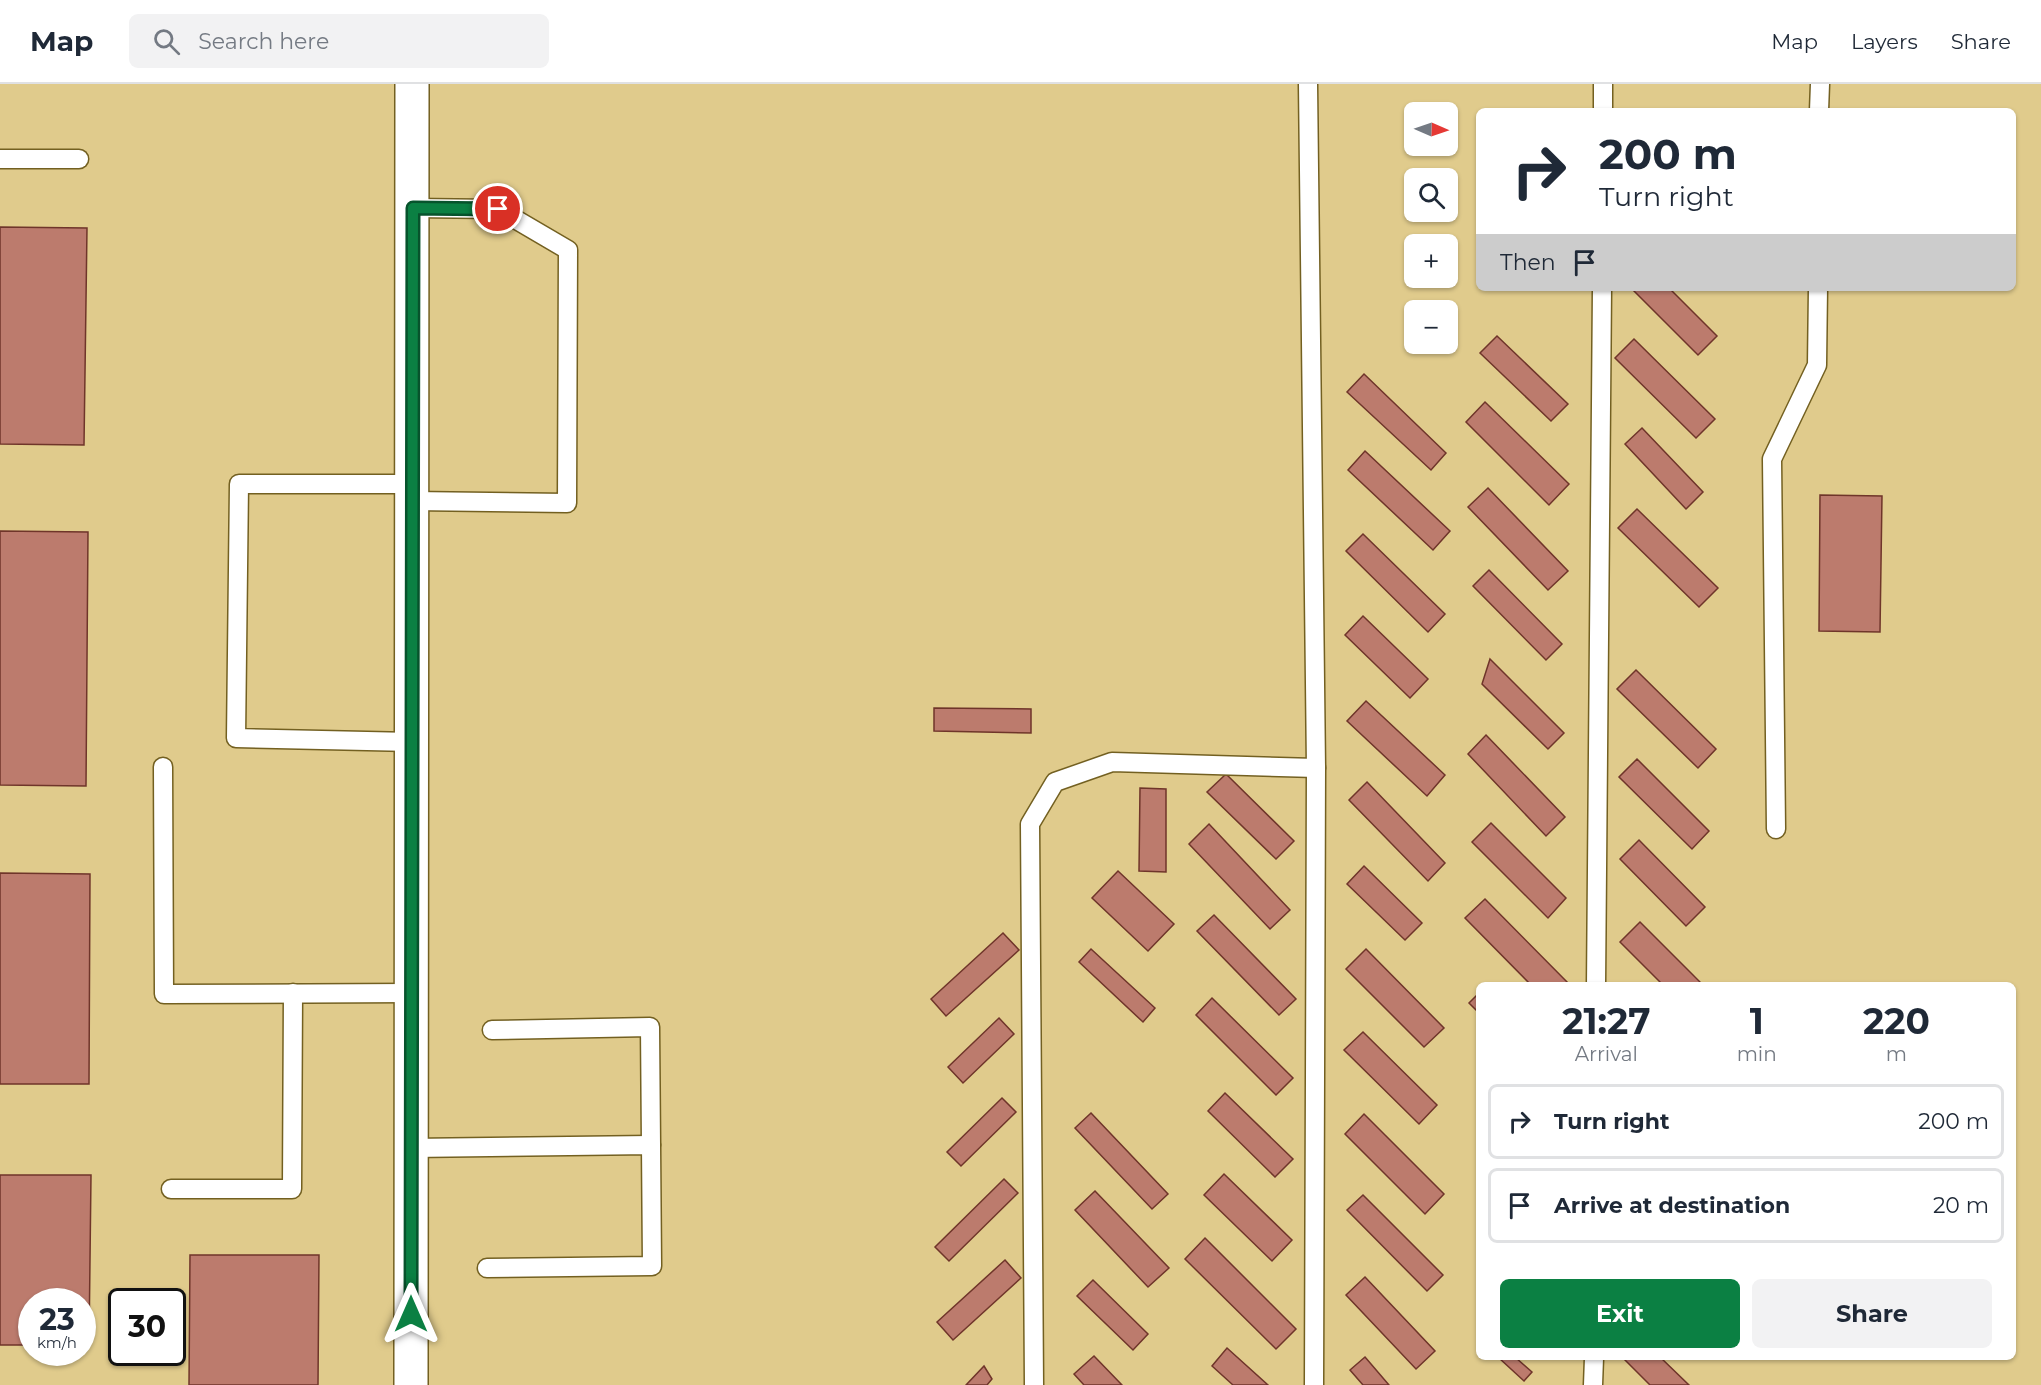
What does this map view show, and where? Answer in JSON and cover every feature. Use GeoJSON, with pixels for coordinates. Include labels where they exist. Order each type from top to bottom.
{"type":"FeatureCollection","features":[{"type":"Feature","properties":{"kind":"street"},"geometry":{"type":"LineString","coordinates":[[411,1385],[412,84]]}},
{"type":"Feature","properties":{"kind":"lane"},"geometry":{"type":"LineString","coordinates":[[1308,84],[1316,768],[1314,1385]]}},
{"type":"Feature","properties":{"kind":"lane"},"geometry":{"type":"LineString","coordinates":[[1603,84],[1603,108]]}},
{"type":"Feature","properties":{"kind":"lane"},"geometry":{"type":"LineString","coordinates":[[1819,108],[1820,84]]}},
{"type":"Feature","properties":{"kind":"lane"},"geometry":{"type":"LineString","coordinates":[[0,159],[79,159]]}},
{"type":"Feature","properties":{"kind":"lane"},"geometry":{"type":"LineString","coordinates":[[412,742],[236,738],[239,484],[567,503],[568,250],[498,209],[413,208]]}},
{"type":"Feature","properties":{"kind":"lane"},"geometry":{"type":"LineString","coordinates":[[1596,982],[1602,291]]}},
{"type":"Feature","properties":{"kind":"lane"},"geometry":{"type":"LineString","coordinates":[[1776,829],[1772,459],[1817,365],[1818,291]]}},
{"type":"Feature","properties":{"kind":"lane"},"geometry":{"type":"LineString","coordinates":[[1034,1385],[1030,824],[1055,782],[1112,762],[1316,768]]}},
{"type":"Feature","properties":{"kind":"lane"},"geometry":{"type":"LineString","coordinates":[[163,767],[164,994],[411,993]]}},
{"type":"Feature","properties":{"kind":"lane"},"geometry":{"type":"LineString","coordinates":[[171,1190],[292,1189],[293,993]]}},
{"type":"Feature","properties":{"kind":"lane"},"geometry":{"type":"LineString","coordinates":[[487,1268],[652,1266],[650,1027],[492,1030]]}},
{"type":"Feature","properties":{"kind":"lane"},"geometry":{"type":"LineString","coordinates":[[411,1148],[651,1145]]}},
{"type":"Feature","properties":{"kind":"lane"},"geometry":{"type":"LineString","coordinates":[[1593,1360],[1593,1385]]}},
{"type":"Feature","properties":{"kind":"building"},"geometry":{"type":"Polygon","coordinates":[[[0,227],[87,228],[84,445],[0,444],[0,227]]]}},
{"type":"Feature","properties":{"kind":"building"},"geometry":{"type":"Polygon","coordinates":[[[1634,291],[1672,291],[1717,336],[1698,355],[1634,291]]]}},
{"type":"Feature","properties":{"kind":"building"},"geometry":{"type":"Polygon","coordinates":[[[1497,336],[1568,404],[1551,421],[1480,353],[1497,336]]]}},
{"type":"Feature","properties":{"kind":"building"},"geometry":{"type":"Polygon","coordinates":[[[1634,339],[1715,419],[1696,438],[1615,358],[1634,339]]]}},
{"type":"Feature","properties":{"kind":"building"},"geometry":{"type":"Polygon","coordinates":[[[1364,374],[1446,453],[1431,470],[1347,392],[1364,374]]]}},
{"type":"Feature","properties":{"kind":"building"},"geometry":{"type":"Polygon","coordinates":[[[1485,402],[1569,484],[1549,505],[1466,422],[1485,402]]]}},
{"type":"Feature","properties":{"kind":"building"},"geometry":{"type":"Polygon","coordinates":[[[1642,428],[1703,492],[1686,509],[1625,444],[1642,428]]]}},
{"type":"Feature","properties":{"kind":"building"},"geometry":{"type":"Polygon","coordinates":[[[1365,451],[1450,531],[1433,550],[1348,470],[1365,451]]]}},
{"type":"Feature","properties":{"kind":"building"},"geometry":{"type":"Polygon","coordinates":[[[1488,488],[1568,571],[1548,590],[1468,507],[1488,488]]]}},
{"type":"Feature","properties":{"kind":"building"},"geometry":{"type":"Polygon","coordinates":[[[1820,495],[1882,496],[1880,632],[1819,631],[1820,495]]]}},
{"type":"Feature","properties":{"kind":"building"},"geometry":{"type":"Polygon","coordinates":[[[1637,509],[1718,588],[1699,607],[1618,528],[1637,509]]]}},
{"type":"Feature","properties":{"kind":"building"},"geometry":{"type":"Polygon","coordinates":[[[0,531],[88,532],[86,786],[0,785],[0,531]]]}},
{"type":"Feature","properties":{"kind":"building"},"geometry":{"type":"Polygon","coordinates":[[[1363,534],[1445,614],[1428,632],[1346,551],[1363,534]]]}},
{"type":"Feature","properties":{"kind":"building"},"geometry":{"type":"Polygon","coordinates":[[[1489,570],[1562,644],[1546,660],[1473,586],[1489,570]]]}},
{"type":"Feature","properties":{"kind":"building"},"geometry":{"type":"Polygon","coordinates":[[[1363,616],[1428,679],[1410,698],[1345,635],[1363,616]]]}},
{"type":"Feature","properties":{"kind":"building"},"geometry":{"type":"Polygon","coordinates":[[[1490,659],[1564,733],[1548,749],[1482,684],[1490,659]]]}},
{"type":"Feature","properties":{"kind":"building"},"geometry":{"type":"Polygon","coordinates":[[[1636,670],[1716,749],[1698,768],[1617,689],[1636,670]]]}},
{"type":"Feature","properties":{"kind":"building"},"geometry":{"type":"Polygon","coordinates":[[[1366,701],[1445,775],[1427,796],[1347,721],[1366,701]]]}},
{"type":"Feature","properties":{"kind":"building"},"geometry":{"type":"Polygon","coordinates":[[[934,708],[1031,709],[1031,733],[934,731],[934,708]]]}},
{"type":"Feature","properties":{"kind":"building"},"geometry":{"type":"Polygon","coordinates":[[[1486,735],[1565,817],[1546,836],[1468,754],[1486,735]]]}},
{"type":"Feature","properties":{"kind":"building"},"geometry":{"type":"Polygon","coordinates":[[[1637,759],[1709,831],[1692,849],[1619,777],[1637,759]]]}},
{"type":"Feature","properties":{"kind":"building"},"geometry":{"type":"Polygon","coordinates":[[[1226,774],[1294,841],[1276,859],[1207,792],[1226,774]]]}},
{"type":"Feature","properties":{"kind":"building"},"geometry":{"type":"Polygon","coordinates":[[[1367,782],[1445,863],[1428,881],[1349,800],[1367,782]]]}},
{"type":"Feature","properties":{"kind":"building"},"geometry":{"type":"Polygon","coordinates":[[[1140,788],[1166,789],[1166,872],[1139,871],[1140,788]]]}},
{"type":"Feature","properties":{"kind":"building"},"geometry":{"type":"Polygon","coordinates":[[[1491,823],[1566,898],[1548,918],[1472,842],[1491,823]]]}},
{"type":"Feature","properties":{"kind":"building"},"geometry":{"type":"Polygon","coordinates":[[[1209,824],[1290,910],[1270,929],[1189,844],[1209,824]]]}},
{"type":"Feature","properties":{"kind":"building"},"geometry":{"type":"Polygon","coordinates":[[[1639,840],[1705,907],[1686,926],[1620,859],[1639,840]]]}},
{"type":"Feature","properties":{"kind":"building"},"geometry":{"type":"Polygon","coordinates":[[[1364,866],[1422,923],[1405,940],[1347,884],[1364,866]]]}},
{"type":"Feature","properties":{"kind":"building"},"geometry":{"type":"Polygon","coordinates":[[[1118,871],[1174,924],[1148,951],[1092,898],[1118,871]]]}},
{"type":"Feature","properties":{"kind":"building"},"geometry":{"type":"Polygon","coordinates":[[[0,873],[90,874],[89,1084],[0,1084],[0,873]]]}},
{"type":"Feature","properties":{"kind":"building"},"geometry":{"type":"Polygon","coordinates":[[[1485,899],[1567,982],[1528,982],[1465,918],[1485,899]]]}},
{"type":"Feature","properties":{"kind":"building"},"geometry":{"type":"Polygon","coordinates":[[[1214,915],[1296,999],[1279,1015],[1197,931],[1214,915]]]}},
{"type":"Feature","properties":{"kind":"building"},"geometry":{"type":"Polygon","coordinates":[[[1640,922],[1700,982],[1660,982],[1620,942],[1640,922]]]}},
{"type":"Feature","properties":{"kind":"building"},"geometry":{"type":"Polygon","coordinates":[[[1003,933],[1019,950],[946,1016],[931,999],[1003,933]]]}},
{"type":"Feature","properties":{"kind":"building"},"geometry":{"type":"Polygon","coordinates":[[[1091,949],[1155,1008],[1143,1022],[1079,962],[1091,949]]]}},
{"type":"Feature","properties":{"kind":"building"},"geometry":{"type":"Polygon","coordinates":[[[1366,949],[1444,1028],[1424,1047],[1346,969],[1366,949]]]}},
{"type":"Feature","properties":{"kind":"building"},"geometry":{"type":"Polygon","coordinates":[[[1476,996],[1476,1010],[1469,1003],[1476,996]]]}},
{"type":"Feature","properties":{"kind":"building"},"geometry":{"type":"Polygon","coordinates":[[[1212,998],[1293,1078],[1276,1095],[1196,1015],[1212,998]]]}},
{"type":"Feature","properties":{"kind":"building"},"geometry":{"type":"Polygon","coordinates":[[[999,1018],[1014,1034],[963,1083],[948,1067],[999,1018]]]}},
{"type":"Feature","properties":{"kind":"building"},"geometry":{"type":"Polygon","coordinates":[[[1363,1032],[1437,1105],[1419,1124],[1344,1050],[1363,1032]]]}},
{"type":"Feature","properties":{"kind":"building"},"geometry":{"type":"Polygon","coordinates":[[[1225,1093],[1293,1159],[1275,1177],[1208,1111],[1225,1093]]]}},
{"type":"Feature","properties":{"kind":"building"},"geometry":{"type":"Polygon","coordinates":[[[1002,1098],[1016,1112],[961,1166],[947,1152],[1002,1098]]]}},
{"type":"Feature","properties":{"kind":"building"},"geometry":{"type":"Polygon","coordinates":[[[1091,1113],[1168,1194],[1152,1209],[1075,1128],[1091,1113]]]}},
{"type":"Feature","properties":{"kind":"building"},"geometry":{"type":"Polygon","coordinates":[[[1364,1114],[1444,1194],[1425,1214],[1345,1134],[1364,1114]]]}},
{"type":"Feature","properties":{"kind":"building"},"geometry":{"type":"Polygon","coordinates":[[[1224,1174],[1292,1240],[1272,1261],[1204,1195],[1224,1174]]]}},
{"type":"Feature","properties":{"kind":"building"},"geometry":{"type":"Polygon","coordinates":[[[0,1175],[91,1175],[90,1288],[18,1288],[18,1345],[0,1345],[0,1175]]]}},
{"type":"Feature","properties":{"kind":"building"},"geometry":{"type":"Polygon","coordinates":[[[1004,1179],[1018,1193],[949,1261],[935,1247],[1004,1179]]]}},
{"type":"Feature","properties":{"kind":"building"},"geometry":{"type":"Polygon","coordinates":[[[1095,1191],[1169,1268],[1148,1287],[1075,1210],[1095,1191]]]}},
{"type":"Feature","properties":{"kind":"building"},"geometry":{"type":"Polygon","coordinates":[[[1363,1195],[1443,1275],[1427,1291],[1347,1210],[1363,1195]]]}},
{"type":"Feature","properties":{"kind":"building"},"geometry":{"type":"Polygon","coordinates":[[[1205,1238],[1296,1329],[1276,1349],[1185,1259],[1205,1238]]]}},
{"type":"Feature","properties":{"kind":"building"},"geometry":{"type":"Polygon","coordinates":[[[190,1255],[319,1255],[318,1385],[189,1385],[190,1255]]]}},
{"type":"Feature","properties":{"kind":"building"},"geometry":{"type":"Polygon","coordinates":[[[1005,1260],[1021,1278],[953,1340],[937,1322],[1005,1260]]]}},
{"type":"Feature","properties":{"kind":"building"},"geometry":{"type":"Polygon","coordinates":[[[1365,1277],[1435,1351],[1416,1369],[1346,1295],[1365,1277]]]}},
{"type":"Feature","properties":{"kind":"building"},"geometry":{"type":"Polygon","coordinates":[[[1093,1280],[1148,1334],[1133,1350],[1077,1296],[1093,1280]]]}},
{"type":"Feature","properties":{"kind":"building"},"geometry":{"type":"Polygon","coordinates":[[[1227,1348],[1268,1385],[1233,1385],[1212,1366],[1227,1348]]]}},
{"type":"Feature","properties":{"kind":"building"},"geometry":{"type":"Polygon","coordinates":[[[1094,1356],[1122,1385],[1084,1385],[1074,1374],[1094,1356]]]}},
{"type":"Feature","properties":{"kind":"building"},"geometry":{"type":"Polygon","coordinates":[[[1365,1357],[1389,1385],[1363,1385],[1350,1370],[1365,1357]]]}},
{"type":"Feature","properties":{"kind":"building"},"geometry":{"type":"Polygon","coordinates":[[[1501,1360],[1518,1360],[1532,1372],[1524,1381],[1501,1360]]]}},
{"type":"Feature","properties":{"kind":"building"},"geometry":{"type":"Polygon","coordinates":[[[1625,1360],[1663,1360],[1689,1385],[1650,1385],[1625,1360]]]}},
{"type":"Feature","properties":{"kind":"building"},"geometry":{"type":"Polygon","coordinates":[[[984,1366],[992,1379],[987,1385],[966,1385],[984,1366]]]}},
{"type":"Feature","properties":{"kind":"route"},"geometry":{"type":"LineString","coordinates":[[411,1314],[413,208],[498,209]]}}]}
